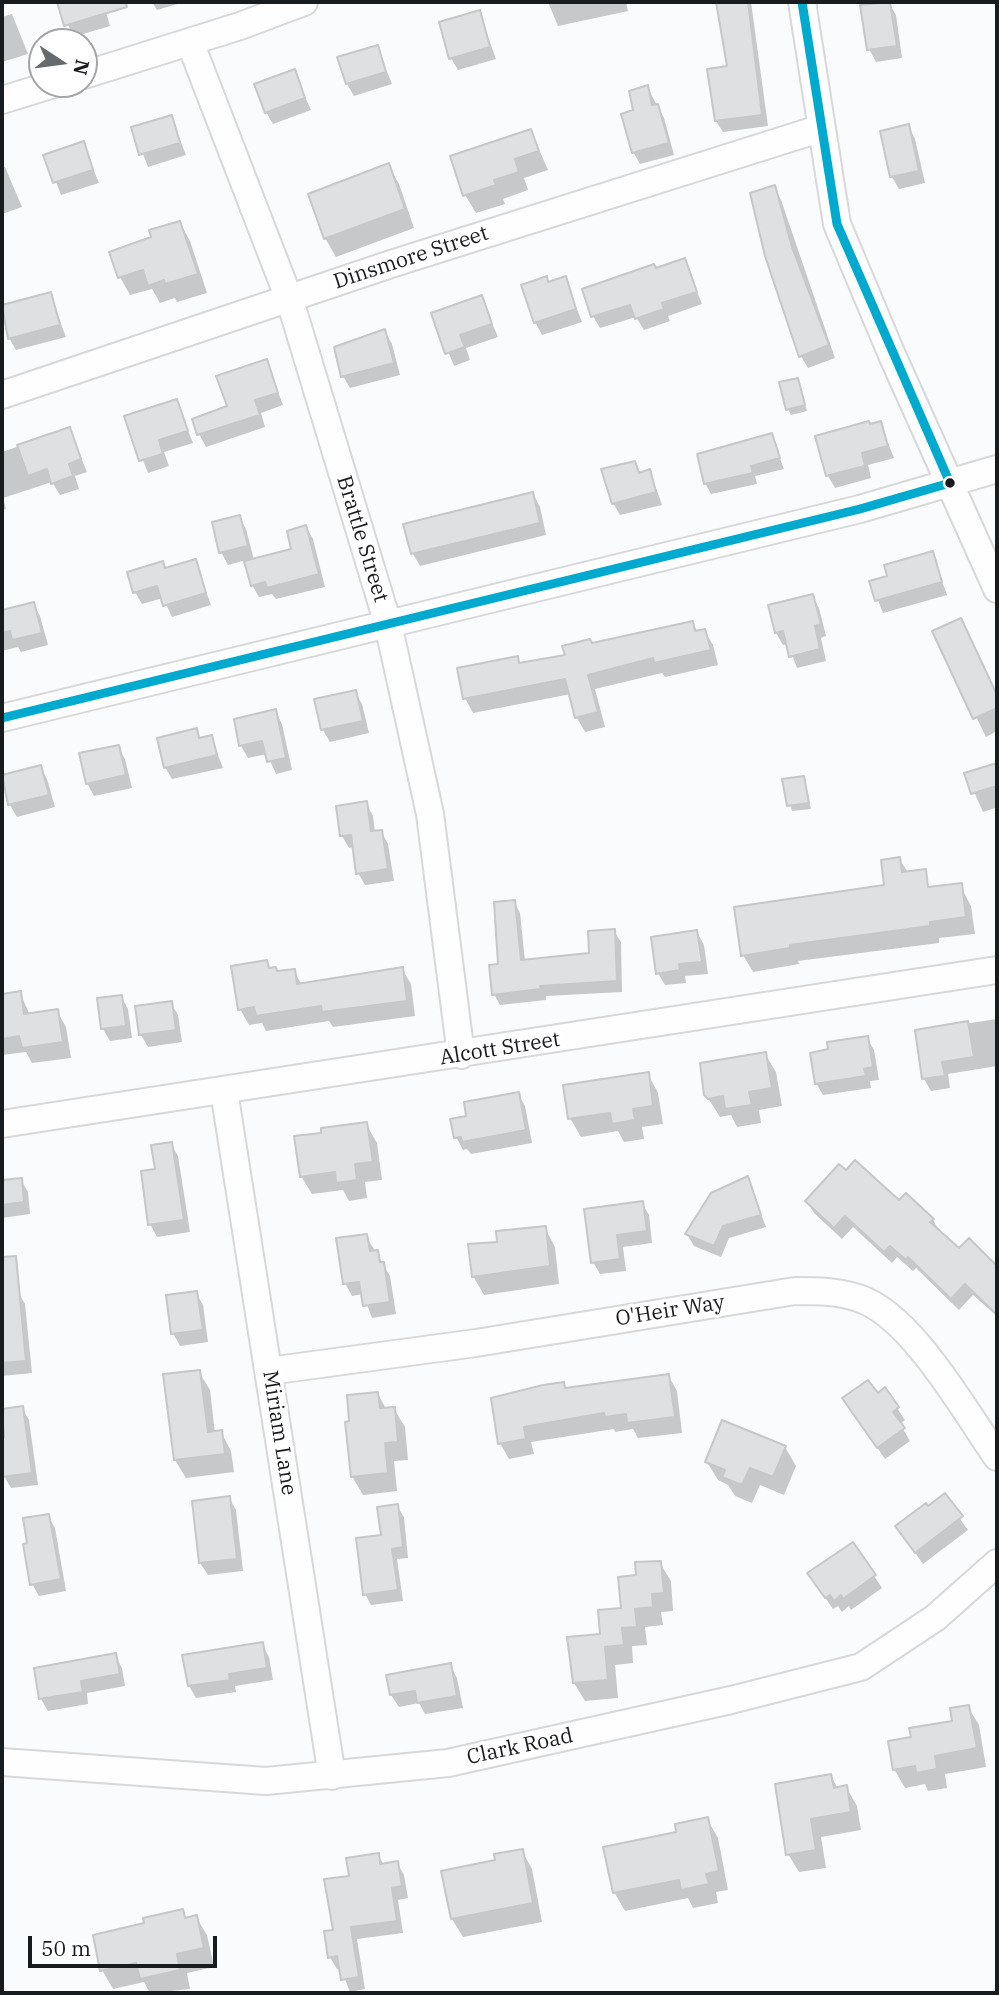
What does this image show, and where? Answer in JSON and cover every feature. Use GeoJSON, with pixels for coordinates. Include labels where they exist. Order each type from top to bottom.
{"type":"FeatureCollection","features":[{"type":"Feature","properties":{"kind":"street"},"geometry":{"type":"LineString","coordinates":[[98,71],[304,2]]}},
{"type":"Feature","properties":{"kind":"street"},"geometry":{"type":"LineString","coordinates":[[802,2],[837,224],[997,589]]}},
{"type":"Feature","properties":{"kind":"street","name":"Brattle Street"},"geometry":{"type":"LineString","coordinates":[[190,42],[289,298],[388,624],[430,814],[461,1055]]}},
{"type":"Feature","properties":{"kind":"street"},"geometry":{"type":"LineString","coordinates":[[2,100],[28,92]]}},
{"type":"Feature","properties":{"kind":"street","name":"Dinsmore Street"},"geometry":{"type":"LineString","coordinates":[[2,394],[289,298],[822,128]]}},
{"type":"Feature","properties":{"kind":"street"},"geometry":{"type":"LineString","coordinates":[[2,718],[860,509],[997,469]]}},
{"type":"Feature","properties":{"kind":"street","name":"Alcott Street"},"geometry":{"type":"LineString","coordinates":[[2,1124],[997,970]]}},
{"type":"Feature","properties":{"kind":"street","name":"Miriam Lane"},"geometry":{"type":"LineString","coordinates":[[224,1091],[332,1776]]}},
{"type":"Feature","properties":{"kind":"street","name":"O'Heir Way"},"geometry":{"type":"LineString","coordinates":[[270,1371],[476,1343],[794,1291],[828,1291],[861,1298],[888,1315],[918,1343],[997,1457]]}},
{"type":"Feature","properties":{"kind":"street","name":"Clark Road"},"geometry":{"type":"LineString","coordinates":[[2,1762],[266,1781],[448,1763],[731,1700],[861,1667],[935,1618],[997,1563]]}},
{"type":"Feature","properties":{"kind":"building"},"geometry":{"type":"Polygon","coordinates":[[[57,2],[126,2],[127,7],[64,26],[57,2]]]}},
{"type":"Feature","properties":{"kind":"building"},"geometry":{"type":"Polygon","coordinates":[[[716,2],[748,2],[762,115],[715,121],[707,69],[727,66],[716,2]]]}},
{"type":"Feature","properties":{"kind":"building"},"geometry":{"type":"Polygon","coordinates":[[[890,2],[897,46],[867,50],[860,5],[890,2]]]}},
{"type":"Feature","properties":{"kind":"building"},"geometry":{"type":"Polygon","coordinates":[[[480,10],[490,47],[449,59],[439,22],[480,10]]]}},
{"type":"Feature","properties":{"kind":"building"},"geometry":{"type":"Polygon","coordinates":[[[378,45],[386,72],[346,84],[337,57],[378,45]]]}},
{"type":"Feature","properties":{"kind":"building"},"geometry":{"type":"Polygon","coordinates":[[[295,69],[305,98],[265,113],[254,84],[295,69]]]}},
{"type":"Feature","properties":{"kind":"building"},"geometry":{"type":"Polygon","coordinates":[[[648,85],[652,105],[658,104],[669,143],[632,153],[621,114],[633,110],[629,91],[648,85]]]}},
{"type":"Feature","properties":{"kind":"building"},"geometry":{"type":"Polygon","coordinates":[[[172,115],[180,143],[139,155],[131,127],[172,115]]]}},
{"type":"Feature","properties":{"kind":"building"},"geometry":{"type":"Polygon","coordinates":[[[909,124],[919,171],[890,177],[880,131],[909,124]]]}},
{"type":"Feature","properties":{"kind":"building"},"geometry":{"type":"Polygon","coordinates":[[[531,129],[539,151],[515,159],[519,172],[494,180],[496,185],[463,196],[450,156],[531,129]]]}},
{"type":"Feature","properties":{"kind":"building"},"geometry":{"type":"Polygon","coordinates":[[[84,141],[93,170],[53,183],[43,155],[84,141]]]}},
{"type":"Feature","properties":{"kind":"building"},"geometry":{"type":"Polygon","coordinates":[[[389,163],[405,209],[324,239],[308,194],[389,163]]]}},
{"type":"Feature","properties":{"kind":"building"},"geometry":{"type":"Polygon","coordinates":[[[775,185],[792,247],[829,345],[799,357],[765,256],[750,193],[775,185]]]}},
{"type":"Feature","properties":{"kind":"building"},"geometry":{"type":"Polygon","coordinates":[[[180,221],[198,274],[165,284],[164,280],[148,286],[143,270],[118,278],[109,252],[151,237],[149,230],[180,221]]]}},
{"type":"Feature","properties":{"kind":"building"},"geometry":{"type":"Polygon","coordinates":[[[685,258],[697,292],[662,303],[664,309],[635,319],[630,305],[591,317],[582,289],[654,264],[656,268],[685,258]]]}},
{"type":"Feature","properties":{"kind":"building"},"geometry":{"type":"Polygon","coordinates":[[[547,276],[548,282],[566,276],[576,309],[534,323],[521,285],[547,276]]]}},
{"type":"Feature","properties":{"kind":"building"},"geometry":{"type":"Polygon","coordinates":[[[51,292],[60,325],[8,339],[2,305],[51,292]]]}},
{"type":"Feature","properties":{"kind":"building"},"geometry":{"type":"Polygon","coordinates":[[[482,295],[492,324],[460,335],[465,347],[445,354],[431,313],[482,295]]]}},
{"type":"Feature","properties":{"kind":"building"},"geometry":{"type":"Polygon","coordinates":[[[385,329],[394,363],[341,377],[334,347],[385,329]]]}},
{"type":"Feature","properties":{"kind":"building"},"geometry":{"type":"Polygon","coordinates":[[[267,359],[278,393],[255,400],[260,415],[197,435],[192,419],[227,406],[216,376],[267,359]]]}},
{"type":"Feature","properties":{"kind":"building"},"geometry":{"type":"Polygon","coordinates":[[[798,378],[805,405],[786,410],[779,382],[798,378]]]}},
{"type":"Feature","properties":{"kind":"building"},"geometry":{"type":"Polygon","coordinates":[[[177,399],[188,431],[159,440],[163,454],[139,461],[124,416],[177,399]]]}},
{"type":"Feature","properties":{"kind":"building"},"geometry":{"type":"Polygon","coordinates":[[[869,421],[870,424],[881,421],[888,446],[862,453],[865,466],[826,476],[815,436],[869,421]]]}},
{"type":"Feature","properties":{"kind":"building"},"geometry":{"type":"Polygon","coordinates":[[[70,427],[81,459],[69,464],[73,476],[51,484],[47,469],[28,476],[17,445],[70,427]]]}},
{"type":"Feature","properties":{"kind":"building"},"geometry":{"type":"Polygon","coordinates":[[[772,433],[780,458],[751,466],[753,473],[704,484],[697,454],[772,433]]]}},
{"type":"Feature","properties":{"kind":"building"},"geometry":{"type":"Polygon","coordinates":[[[635,461],[639,473],[650,469],[656,492],[612,504],[601,469],[635,461]]]}},
{"type":"Feature","properties":{"kind":"building"},"geometry":{"type":"Polygon","coordinates":[[[533,492],[540,523],[411,554],[403,524],[533,492]]]}},
{"type":"Feature","properties":{"kind":"building"},"geometry":{"type":"Polygon","coordinates":[[[240,515],[248,546],[219,553],[212,522],[240,515]]]}},
{"type":"Feature","properties":{"kind":"building"},"geometry":{"type":"Polygon","coordinates":[[[306,525],[319,574],[267,588],[265,582],[251,586],[244,561],[291,549],[287,531],[306,525]]]}},
{"type":"Feature","properties":{"kind":"building"},"geometry":{"type":"Polygon","coordinates":[[[933,551],[942,582],[875,601],[869,581],[887,576],[884,565],[933,551]]]}},
{"type":"Feature","properties":{"kind":"building"},"geometry":{"type":"Polygon","coordinates":[[[196,559],[206,593],[163,606],[157,586],[133,593],[127,572],[163,561],[165,568],[196,559]]]}},
{"type":"Feature","properties":{"kind":"building"},"geometry":{"type":"Polygon","coordinates":[[[813,594],[821,624],[815,626],[820,649],[789,657],[783,631],[775,633],[768,605],[813,594]]]}},
{"type":"Feature","properties":{"kind":"building"},"geometry":{"type":"Polygon","coordinates":[[[34,602],[42,633],[12,640],[10,631],[2,633],[2,610],[34,602]]]}},
{"type":"Feature","properties":{"kind":"building"},"geometry":{"type":"Polygon","coordinates":[[[961,618],[997,695],[997,708],[973,719],[932,631],[961,618]]]}},
{"type":"Feature","properties":{"kind":"building"},"geometry":{"type":"Polygon","coordinates":[[[693,621],[695,631],[705,629],[711,650],[654,663],[653,658],[588,675],[598,712],[575,718],[565,679],[463,699],[457,668],[518,656],[519,663],[565,655],[562,646],[590,639],[592,643],[693,621]]]}},
{"type":"Feature","properties":{"kind":"building"},"geometry":{"type":"Polygon","coordinates":[[[356,690],[363,721],[321,730],[314,699],[356,690]]]}},
{"type":"Feature","properties":{"kind":"building"},"geometry":{"type":"Polygon","coordinates":[[[276,709],[286,758],[267,762],[262,741],[239,746],[234,719],[276,709]]]}},
{"type":"Feature","properties":{"kind":"building"},"geometry":{"type":"Polygon","coordinates":[[[197,728],[199,738],[212,735],[217,755],[164,768],[157,738],[197,728]]]}},
{"type":"Feature","properties":{"kind":"building"},"geometry":{"type":"Polygon","coordinates":[[[119,745],[126,775],[86,784],[79,753],[119,745]]]}},
{"type":"Feature","properties":{"kind":"building"},"geometry":{"type":"Polygon","coordinates":[[[997,763],[997,786],[971,794],[964,773],[997,763]]]}},
{"type":"Feature","properties":{"kind":"building"},"geometry":{"type":"Polygon","coordinates":[[[41,765],[49,795],[8,805],[2,775],[41,765]]]}},
{"type":"Feature","properties":{"kind":"building"},"geometry":{"type":"Polygon","coordinates":[[[804,776],[809,803],[787,806],[782,779],[804,776]]]}},
{"type":"Feature","properties":{"kind":"building"},"geometry":{"type":"Polygon","coordinates":[[[367,801],[371,831],[382,830],[388,869],[356,874],[351,835],[340,836],[336,806],[367,801]]]}},
{"type":"Feature","properties":{"kind":"building"},"geometry":{"type":"Polygon","coordinates":[[[900,857],[902,872],[926,869],[928,887],[962,883],[966,917],[930,922],[930,926],[790,945],[790,948],[741,956],[734,907],[884,885],[881,860],[900,857]]]}},
{"type":"Feature","properties":{"kind":"building"},"geometry":{"type":"Polygon","coordinates":[[[515,900],[521,960],[589,953],[588,931],[615,929],[617,981],[540,986],[541,989],[492,995],[489,965],[498,964],[494,902],[515,900]]]}},
{"type":"Feature","properties":{"kind":"building"},"geometry":{"type":"Polygon","coordinates":[[[697,930],[702,962],[679,964],[680,970],[656,974],[651,937],[697,930]]]}},
{"type":"Feature","properties":{"kind":"building"},"geometry":{"type":"Polygon","coordinates":[[[267,960],[269,968],[276,967],[277,971],[295,969],[297,984],[403,967],[407,1001],[322,1012],[321,1006],[256,1016],[254,1007],[238,1010],[231,966],[267,960]]]}},
{"type":"Feature","properties":{"kind":"building"},"geometry":{"type":"Polygon","coordinates":[[[21,991],[24,1014],[58,1009],[63,1042],[22,1048],[19,1036],[2,1039],[2,994],[21,991]]]}},
{"type":"Feature","properties":{"kind":"building"},"geometry":{"type":"Polygon","coordinates":[[[122,995],[126,1026],[101,1029],[97,998],[122,995]]]}},
{"type":"Feature","properties":{"kind":"building"},"geometry":{"type":"Polygon","coordinates":[[[172,1001],[176,1030],[139,1035],[135,1006],[172,1001]]]}},
{"type":"Feature","properties":{"kind":"building"},"geometry":{"type":"Polygon","coordinates":[[[968,1021],[974,1057],[942,1062],[945,1076],[922,1079],[915,1030],[968,1021]]]}},
{"type":"Feature","properties":{"kind":"building"},"geometry":{"type":"Polygon","coordinates":[[[868,1036],[873,1067],[864,1069],[866,1076],[815,1084],[810,1053],[828,1049],[827,1042],[868,1036]]]}},
{"type":"Feature","properties":{"kind":"building"},"geometry":{"type":"Polygon","coordinates":[[[766,1052],[772,1088],[749,1092],[752,1105],[725,1109],[723,1096],[708,1099],[704,1095],[700,1063],[766,1052]]]}},
{"type":"Feature","properties":{"kind":"building"},"geometry":{"type":"Polygon","coordinates":[[[649,1072],[653,1106],[633,1109],[635,1120],[612,1124],[610,1113],[568,1119],[563,1085],[649,1072]]]}},
{"type":"Feature","properties":{"kind":"building"},"geometry":{"type":"Polygon","coordinates":[[[519,1092],[526,1130],[462,1142],[461,1137],[454,1138],[450,1119],[466,1116],[464,1102],[519,1092]]]}},
{"type":"Feature","properties":{"kind":"building"},"geometry":{"type":"Polygon","coordinates":[[[367,1122],[373,1162],[355,1164],[357,1180],[336,1183],[335,1172],[300,1177],[294,1136],[321,1133],[321,1128],[367,1122]]]}},
{"type":"Feature","properties":{"kind":"building"},"geometry":{"type":"Polygon","coordinates":[[[172,1142],[184,1220],[148,1225],[141,1171],[155,1169],[151,1145],[172,1142]]]}},
{"type":"Feature","properties":{"kind":"building"},"geometry":{"type":"Polygon","coordinates":[[[855,1160],[899,1200],[906,1193],[934,1219],[930,1222],[959,1248],[969,1238],[997,1266],[997,1315],[965,1284],[951,1299],[908,1257],[906,1260],[890,1246],[884,1252],[845,1216],[834,1228],[805,1201],[839,1164],[846,1170],[855,1160]]]}},
{"type":"Feature","properties":{"kind":"building"},"geometry":{"type":"Polygon","coordinates":[[[748,1176],[761,1215],[723,1226],[714,1246],[685,1234],[711,1193],[748,1176]]]}},
{"type":"Feature","properties":{"kind":"building"},"geometry":{"type":"Polygon","coordinates":[[[22,1178],[24,1202],[2,1205],[2,1180],[22,1178]]]}},
{"type":"Feature","properties":{"kind":"building"},"geometry":{"type":"Polygon","coordinates":[[[643,1201],[647,1231],[617,1235],[620,1259],[591,1263],[584,1209],[643,1201]]]}},
{"type":"Feature","properties":{"kind":"building"},"geometry":{"type":"Polygon","coordinates":[[[546,1226],[550,1266],[472,1277],[468,1244],[497,1242],[496,1231],[546,1226]]]}},
{"type":"Feature","properties":{"kind":"building"},"geometry":{"type":"Polygon","coordinates":[[[367,1234],[370,1251],[378,1250],[380,1262],[384,1262],[390,1302],[363,1306],[359,1282],[343,1284],[336,1238],[367,1234]]]}},
{"type":"Feature","properties":{"kind":"building"},"geometry":{"type":"Polygon","coordinates":[[[16,1256],[26,1361],[2,1363],[2,1257],[16,1256]]]}},
{"type":"Feature","properties":{"kind":"building"},"geometry":{"type":"Polygon","coordinates":[[[197,1291],[203,1330],[171,1334],[166,1295],[197,1291]]]}},
{"type":"Feature","properties":{"kind":"building"},"geometry":{"type":"Polygon","coordinates":[[[200,1370],[208,1432],[222,1430],[225,1454],[174,1460],[163,1374],[200,1370]]]}},
{"type":"Feature","properties":{"kind":"building"},"geometry":{"type":"Polygon","coordinates":[[[669,1374],[675,1417],[627,1423],[626,1414],[605,1417],[604,1413],[524,1427],[526,1439],[498,1444],[491,1398],[564,1382],[565,1388],[669,1374]]]}},
{"type":"Feature","properties":{"kind":"building"},"geometry":{"type":"Polygon","coordinates":[[[868,1380],[878,1393],[885,1387],[899,1407],[893,1412],[905,1428],[877,1448],[842,1398],[868,1380]]]}},
{"type":"Feature","properties":{"kind":"building"},"geometry":{"type":"Polygon","coordinates":[[[378,1392],[380,1408],[395,1407],[398,1442],[385,1443],[388,1473],[351,1477],[345,1422],[349,1421],[347,1395],[378,1392]]]}},
{"type":"Feature","properties":{"kind":"building"},"geometry":{"type":"Polygon","coordinates":[[[23,1406],[32,1473],[2,1477],[2,1409],[23,1406]]]}},
{"type":"Feature","properties":{"kind":"building"},"geometry":{"type":"Polygon","coordinates":[[[722,1420],[786,1446],[773,1477],[750,1468],[742,1485],[722,1477],[725,1470],[705,1462],[722,1420]]]}},
{"type":"Feature","properties":{"kind":"building"},"geometry":{"type":"Polygon","coordinates":[[[945,1493],[963,1516],[915,1553],[895,1526],[926,1503],[928,1506],[945,1493]]]}},
{"type":"Feature","properties":{"kind":"building"},"geometry":{"type":"Polygon","coordinates":[[[230,1496],[237,1559],[199,1563],[192,1501],[230,1496]]]}},
{"type":"Feature","properties":{"kind":"building"},"geometry":{"type":"Polygon","coordinates":[[[398,1504],[403,1547],[392,1549],[398,1590],[363,1595],[356,1538],[381,1535],[377,1507],[398,1504]]]}},
{"type":"Feature","properties":{"kind":"building"},"geometry":{"type":"Polygon","coordinates":[[[49,1514],[61,1579],[30,1585],[23,1544],[27,1543],[23,1518],[49,1514]]]}},
{"type":"Feature","properties":{"kind":"building"},"geometry":{"type":"Polygon","coordinates":[[[853,1542],[876,1575],[843,1599],[841,1595],[834,1601],[830,1595],[825,1598],[807,1573],[853,1542]]]}},
{"type":"Feature","properties":{"kind":"building"},"geometry":{"type":"Polygon","coordinates":[[[661,1561],[664,1593],[652,1594],[653,1607],[635,1609],[637,1627],[622,1628],[624,1645],[605,1647],[608,1680],[573,1683],[567,1637],[600,1634],[598,1610],[621,1608],[618,1577],[636,1575],[635,1562],[661,1561]]]}},
{"type":"Feature","properties":{"kind":"building"},"geometry":{"type":"Polygon","coordinates":[[[263,1642],[267,1668],[229,1674],[230,1680],[188,1686],[182,1655],[263,1642]]]}},
{"type":"Feature","properties":{"kind":"building"},"geometry":{"type":"Polygon","coordinates":[[[116,1653],[120,1674],[81,1681],[83,1692],[39,1699],[34,1668],[116,1653]]]}},
{"type":"Feature","properties":{"kind":"building"},"geometry":{"type":"Polygon","coordinates":[[[451,1663],[457,1696],[417,1703],[415,1691],[390,1695],[386,1675],[451,1663]]]}},
{"type":"Feature","properties":{"kind":"building"},"geometry":{"type":"Polygon","coordinates":[[[969,1705],[977,1748],[935,1756],[937,1769],[916,1773],[915,1766],[893,1770],[888,1741],[911,1737],[909,1728],[952,1721],[950,1708],[969,1705]]]}},
{"type":"Feature","properties":{"kind":"building"},"geometry":{"type":"Polygon","coordinates":[[[831,1774],[834,1788],[847,1785],[851,1812],[811,1819],[816,1850],[786,1855],[775,1784],[831,1774]]]}},
{"type":"Feature","properties":{"kind":"building"},"geometry":{"type":"Polygon","coordinates":[[[708,1817],[719,1871],[706,1874],[709,1884],[681,1890],[679,1880],[613,1893],[603,1847],[676,1832],[675,1824],[708,1817]]]}},
{"type":"Feature","properties":{"kind":"building"},"geometry":{"type":"Polygon","coordinates":[[[523,1849],[533,1903],[451,1919],[441,1871],[495,1860],[494,1854],[523,1849]]]}},
{"type":"Feature","properties":{"kind":"building"},"geometry":{"type":"Polygon","coordinates":[[[379,1853],[380,1864],[398,1861],[402,1886],[392,1888],[397,1921],[351,1927],[359,1977],[341,1980],[337,1956],[328,1958],[324,1931],[333,1930],[324,1879],[349,1876],[346,1858],[379,1853]]]}},
{"type":"Feature","properties":{"kind":"building"},"geometry":{"type":"Polygon","coordinates":[[[183,1909],[185,1918],[197,1915],[204,1948],[177,1954],[180,1970],[140,1979],[136,1963],[100,1971],[93,1935],[144,1923],[143,1918],[183,1909]]]}},
{"type":"Feature","properties":{"kind":"transit line"},"geometry":{"type":"LineString","coordinates":[[2,718],[860,509],[950,483],[837,224],[802,2]]}}]}
